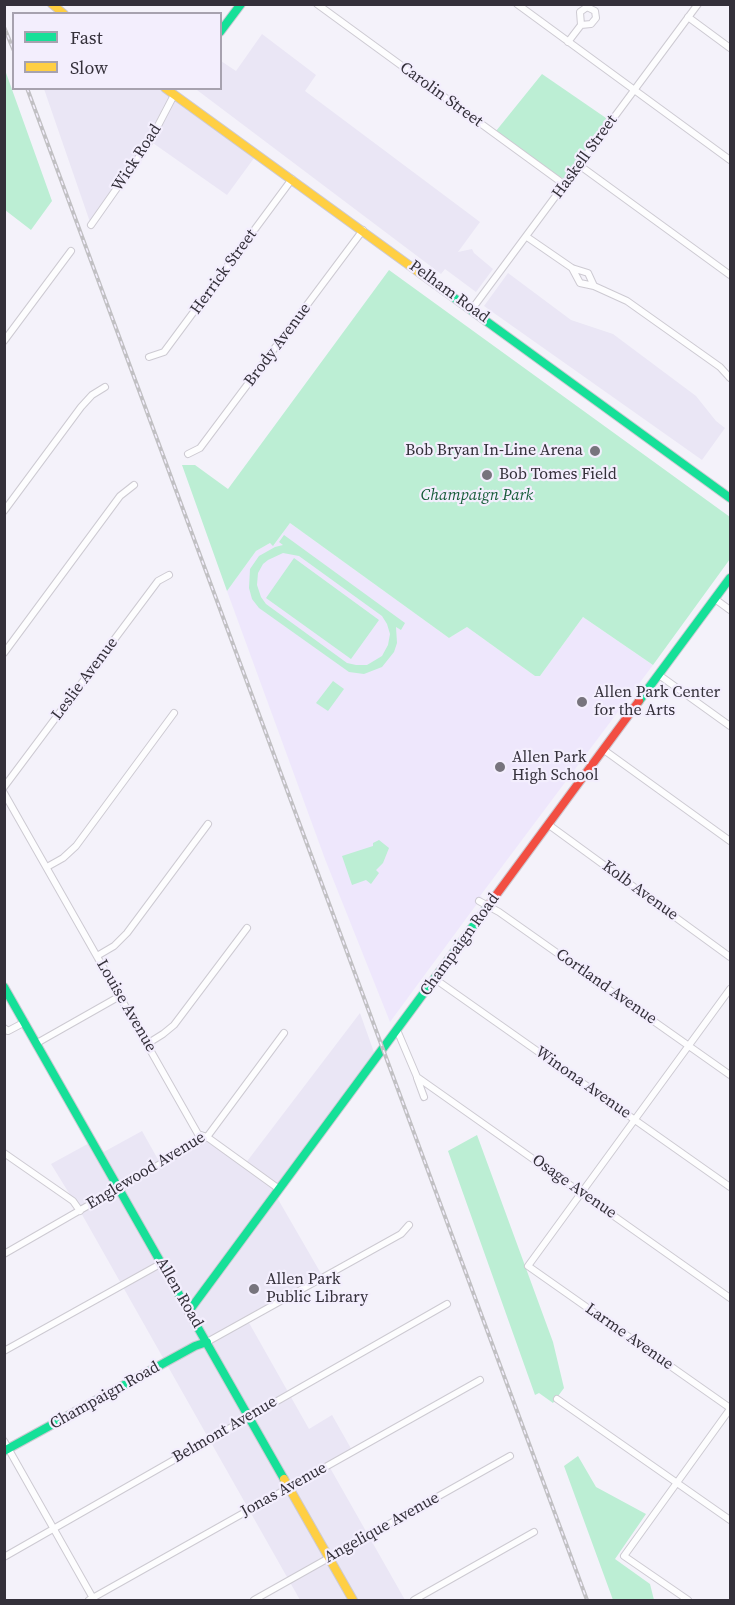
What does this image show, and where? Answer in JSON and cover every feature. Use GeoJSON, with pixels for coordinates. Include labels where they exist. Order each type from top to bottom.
{"type":"FeatureCollection","features":[{"type":"Feature","properties":{"kind":"main road"},"geometry":{"type":"LineString","coordinates":[[222,29],[241,4]]}},
{"type":"Feature","properties":{"kind":"main road","name":"Pelham Road"},"geometry":{"type":"LineString","coordinates":[[177,92],[292,179],[730,498]]}},
{"type":"Feature","properties":{"kind":"main road","name":"Champaign Road"},"geometry":{"type":"LineString","coordinates":[[189,1311],[730,578]]}},
{"type":"Feature","properties":{"kind":"main road","name":"Allen Road"},"geometry":{"type":"LineString","coordinates":[[4,987],[353,1600]]}},
{"type":"Feature","properties":{"kind":"main road","name":"Champaign Road"},"geometry":{"type":"LineString","coordinates":[[6,1447],[193,1347],[207,1342]]}},
{"type":"Feature","properties":{"kind":"street","name":"Carolin Street"},"geometry":{"type":"LineString","coordinates":[[317,4],[565,184]]}},
{"type":"Feature","properties":{"kind":"street"},"geometry":{"type":"LineString","coordinates":[[517,4],[730,160]]}},
{"type":"Feature","properties":{"kind":"street","name":"Haskell Street"},"geometry":{"type":"LineString","coordinates":[[472,309],[698,4]]}},
{"type":"Feature","properties":{"kind":"street"},"geometry":{"type":"LineString","coordinates":[[688,18],[730,48]]}},
{"type":"Feature","properties":{"kind":"street"},"geometry":{"type":"LineString","coordinates":[[568,42],[581,25]]}},
{"type":"Feature","properties":{"kind":"street","name":"Wick Road"},"geometry":{"type":"LineString","coordinates":[[91,225],[150,141],[177,92]]}},
{"type":"Feature","properties":{"kind":"street"},"geometry":{"type":"LineString","coordinates":[[579,165],[730,275]]}},
{"type":"Feature","properties":{"kind":"street","name":"Herrick Street"},"geometry":{"type":"LineString","coordinates":[[149,357],[164,352],[292,179]]}},
{"type":"Feature","properties":{"kind":"street","name":"Brody Avenue"},"geometry":{"type":"LineString","coordinates":[[188,454],[200,448],[363,230]]}},
{"type":"Feature","properties":{"kind":"street"},"geometry":{"type":"LineString","coordinates":[[527,237],[572,268],[588,273],[594,286]]}},
{"type":"Feature","properties":{"kind":"street"},"geometry":{"type":"LineString","coordinates":[[4,341],[70,251]]}},
{"type":"Feature","properties":{"kind":"street"},"geometry":{"type":"LineString","coordinates":[[572,268],[579,283],[594,286],[627,300],[720,367],[730,378]]}},
{"type":"Feature","properties":{"kind":"street"},"geometry":{"type":"LineString","coordinates":[[4,511],[81,407],[92,395],[105,387]]}},
{"type":"Feature","properties":{"kind":"street"},"geometry":{"type":"LineString","coordinates":[[4,653],[120,496],[134,485]]}},
{"type":"Feature","properties":{"kind":"street","name":"Leslie Avenue"},"geometry":{"type":"LineString","coordinates":[[4,787],[158,581],[169,575]]}},
{"type":"Feature","properties":{"kind":"street"},"geometry":{"type":"LineString","coordinates":[[715,599],[730,610]]}},
{"type":"Feature","properties":{"kind":"street"},"geometry":{"type":"LineString","coordinates":[[659,675],[730,726]]}},
{"type":"Feature","properties":{"kind":"street"},"geometry":{"type":"LineString","coordinates":[[47,867],[63,858],[76,846],[174,713]]}},
{"type":"Feature","properties":{"kind":"street"},"geometry":{"type":"LineString","coordinates":[[604,750],[730,841]]}},
{"type":"Feature","properties":{"kind":"street","name":"Louise Avenue"},"geometry":{"type":"LineString","coordinates":[[4,793],[198,1134],[207,1137],[279,1189]]}},
{"type":"Feature","properties":{"kind":"street"},"geometry":{"type":"LineString","coordinates":[[97,956],[114,946],[127,933],[208,824]]}},
{"type":"Feature","properties":{"kind":"street","name":"Kolb Avenue"},"geometry":{"type":"LineString","coordinates":[[549,825],[730,957]]}},
{"type":"Feature","properties":{"kind":"street","name":"Cortland Avenue"},"geometry":{"type":"LineString","coordinates":[[479,901],[730,1075]]}},
{"type":"Feature","properties":{"kind":"street"},"geometry":{"type":"LineString","coordinates":[[147,1044],[174,1025],[247,928]]}},
{"type":"Feature","properties":{"kind":"street","name":"Winona Avenue"},"geometry":{"type":"LineString","coordinates":[[435,979],[730,1187]]}},
{"type":"Feature","properties":{"kind":"street"},"geometry":{"type":"LineString","coordinates":[[582,1193],[730,989]]}},
{"type":"Feature","properties":{"kind":"street"},"geometry":{"type":"LineString","coordinates":[[37,1043],[120,996]]}},
{"type":"Feature","properties":{"kind":"street"},"geometry":{"type":"LineString","coordinates":[[4,1028],[8,1030],[24,1022]]}},
{"type":"Feature","properties":{"kind":"street"},"geometry":{"type":"LineString","coordinates":[[397,1030],[424,1097]]}},
{"type":"Feature","properties":{"kind":"street","name":"Englewood Avenue"},"geometry":{"type":"LineString","coordinates":[[4,1254],[207,1137],[284,1033]]}},
{"type":"Feature","properties":{"kind":"street","name":"Osage Avenue"},"geometry":{"type":"LineString","coordinates":[[417,1077],[730,1298]]}},
{"type":"Feature","properties":{"kind":"street"},"geometry":{"type":"LineString","coordinates":[[4,1153],[73,1201],[80,1211]]}},
{"type":"Feature","properties":{"kind":"street","name":"Larme Avenue"},"geometry":{"type":"LineString","coordinates":[[582,1193],[528,1266],[730,1409]]}},
{"type":"Feature","properties":{"kind":"street"},"geometry":{"type":"LineString","coordinates":[[207,1342],[401,1234],[409,1226]]}},
{"type":"Feature","properties":{"kind":"street"},"geometry":{"type":"LineString","coordinates":[[4,1351],[162,1263]]}},
{"type":"Feature","properties":{"kind":"street","name":"Belmont Avenue"},"geometry":{"type":"LineString","coordinates":[[4,1557],[447,1304]]}},
{"type":"Feature","properties":{"kind":"street","name":"Jonas Avenue"},"geometry":{"type":"LineString","coordinates":[[92,1600],[480,1380]]}},
{"type":"Feature","properties":{"kind":"street"},"geometry":{"type":"LineString","coordinates":[[557,1399],[730,1520]]}},
{"type":"Feature","properties":{"kind":"street"},"geometry":{"type":"LineString","coordinates":[[688,1600],[624,1556],[730,1409]]}},
{"type":"Feature","properties":{"kind":"street"},"geometry":{"type":"LineString","coordinates":[[6,1447],[54,1528],[92,1600]]}},
{"type":"Feature","properties":{"kind":"street","name":"Angelique Avenue"},"geometry":{"type":"LineString","coordinates":[[254,1600],[510,1456]]}},
{"type":"Feature","properties":{"kind":"street"},"geometry":{"type":"LineString","coordinates":[[414,1600],[534,1532]]}},
{"type":"Feature","properties":{"kind":"shaded area"},"geometry":{"type":"Polygon","coordinates":[[[262,34],[316,75],[305,91],[480,222],[458,252],[472,249],[493,269],[476,292],[445,269],[441,274],[197,90],[222,90],[222,62],[236,71],[262,34]]]}},
{"type":"Feature","properties":{"kind":"shaded area"},"geometry":{"type":"Polygon","coordinates":[[[44,90],[166,90],[257,154],[227,195],[150,141],[91,225],[44,90]]]}},
{"type":"Feature","properties":{"kind":"shaded area"},"geometry":{"type":"Polygon","coordinates":[[[508,273],[571,320],[613,334],[696,396],[716,421],[725,428],[702,460],[484,306],[508,273]]]}},
{"type":"Feature","properties":{"kind":"shaded area"},"geometry":{"type":"Polygon","coordinates":[[[290,523],[449,638],[467,627],[535,676],[540,676],[583,617],[653,665],[480,896],[482,897],[390,1022],[325,859],[227,591],[256,551],[270,543],[274,545],[290,523]]]}},
{"type":"Feature","properties":{"kind":"shaded area"},"geometry":{"type":"Polygon","coordinates":[[[360,1013],[376,1058],[275,1194],[323,1277],[248,1321],[309,1429],[332,1415],[353,1452],[329,1466],[405,1600],[300,1600],[80,1211],[51,1164],[93,1141],[100,1154],[142,1131],[160,1163],[207,1137],[245,1164],[360,1013]]]}},
{"type":"Feature","properties":{"kind":"green space"},"geometry":{"type":"Polygon","coordinates":[[[5,70],[52,201],[31,230],[5,210],[5,70]]]}},
{"type":"Feature","properties":{"kind":"green space"},"geometry":{"type":"Polygon","coordinates":[[[542,74],[606,118],[607,121],[567,177],[563,178],[496,131],[542,74]]]}},
{"type":"Feature","properties":{"kind":"green space","name":"Champaign Park"},"geometry":{"type":"Polygon","coordinates":[[[389,270],[730,517],[730,559],[653,665],[583,617],[540,676],[535,676],[467,627],[449,638],[290,523],[273,546],[270,543],[256,551],[227,591],[182,465],[195,465],[228,489],[389,270]]]}},
{"type":"Feature","properties":{"kind":"green space"},"geometry":{"type":"Polygon","coordinates":[[[284,535],[405,623],[401,630],[396,627],[397,643],[394,652],[382,667],[364,674],[349,672],[259,608],[252,599],[249,588],[250,569],[259,556],[283,545],[279,542],[284,535]],[[283,553],[263,564],[258,573],[257,585],[266,604],[347,663],[367,665],[382,656],[388,645],[390,634],[382,616],[299,556],[283,553]]]}},
{"type":"Feature","properties":{"kind":"green space"},"geometry":{"type":"Polygon","coordinates":[[[294,558],[379,620],[351,659],[266,598],[294,558]]]}},
{"type":"Feature","properties":{"kind":"green space"},"geometry":{"type":"Polygon","coordinates":[[[333,681],[344,689],[328,711],[316,703],[333,681]]]}},
{"type":"Feature","properties":{"kind":"green space"},"geometry":{"type":"Polygon","coordinates":[[[379,840],[389,848],[383,863],[376,870],[379,873],[371,884],[366,880],[352,885],[342,856],[373,846],[373,843],[379,840]]]}},
{"type":"Feature","properties":{"kind":"green space"},"geometry":{"type":"Polygon","coordinates":[[[477,1135],[553,1342],[564,1388],[553,1403],[539,1393],[535,1395],[448,1151],[477,1135]]]}},
{"type":"Feature","properties":{"kind":"green space"},"geometry":{"type":"Polygon","coordinates":[[[578,1456],[596,1487],[646,1514],[615,1559],[650,1584],[654,1600],[613,1600],[564,1466],[578,1456]]]}},
{"type":"Feature","properties":{"kind":"railway"},"geometry":{"type":"LineString","coordinates":[[4,27],[12,46]]}},
{"type":"Feature","properties":{"kind":"railway"},"geometry":{"type":"LineString","coordinates":[[28,90],[587,1600]]}},
{"type":"Feature","properties":{"kind":"traffic: fast"},"geometry":{"type":"LineString","coordinates":[[222,29],[241,4]]}},
{"type":"Feature","properties":{"kind":"traffic: fast"},"geometry":{"type":"LineString","coordinates":[[435,284],[730,498]]}},
{"type":"Feature","properties":{"kind":"traffic: fast"},"geometry":{"type":"LineString","coordinates":[[639,701],[730,578]]}},
{"type":"Feature","properties":{"kind":"traffic: fast"},"geometry":{"type":"LineString","coordinates":[[189,1311],[488,906]]}},
{"type":"Feature","properties":{"kind":"traffic: fast"},"geometry":{"type":"LineString","coordinates":[[4,987],[284,1479]]}},
{"type":"Feature","properties":{"kind":"traffic: fast"},"geometry":{"type":"LineString","coordinates":[[4,1451],[195,1346],[207,1342]]}},
{"type":"Feature","properties":{"kind":"traffic: slow"},"geometry":{"type":"LineString","coordinates":[[52,4],[62,12]]}},
{"type":"Feature","properties":{"kind":"traffic: slow"},"geometry":{"type":"LineString","coordinates":[[168,90],[435,284]]}},
{"type":"Feature","properties":{"kind":"traffic: slow"},"geometry":{"type":"LineString","coordinates":[[284,1479],[353,1600]]}},
{"type":"Feature","properties":{"kind":"traffic: jam"},"geometry":{"type":"LineString","coordinates":[[488,906],[639,701]]}},
{"type":"Feature","properties":{"kind":"place","name":"Bob Bryan In-Line Arena"},"geometry":{"type":"Point","coordinates":[595,451]}},
{"type":"Feature","properties":{"kind":"place","name":"Bob Tomes Field"},"geometry":{"type":"Point","coordinates":[487,475]}},
{"type":"Feature","properties":{"kind":"place","name":"Allen Park Center for the Arts"},"geometry":{"type":"Point","coordinates":[582,702]}},
{"type":"Feature","properties":{"kind":"place","name":"Allen Park High School"},"geometry":{"type":"Point","coordinates":[500,767]}},
{"type":"Feature","properties":{"kind":"place","name":"Allen Park Public Library"},"geometry":{"type":"Point","coordinates":[254,1289]}}]}
